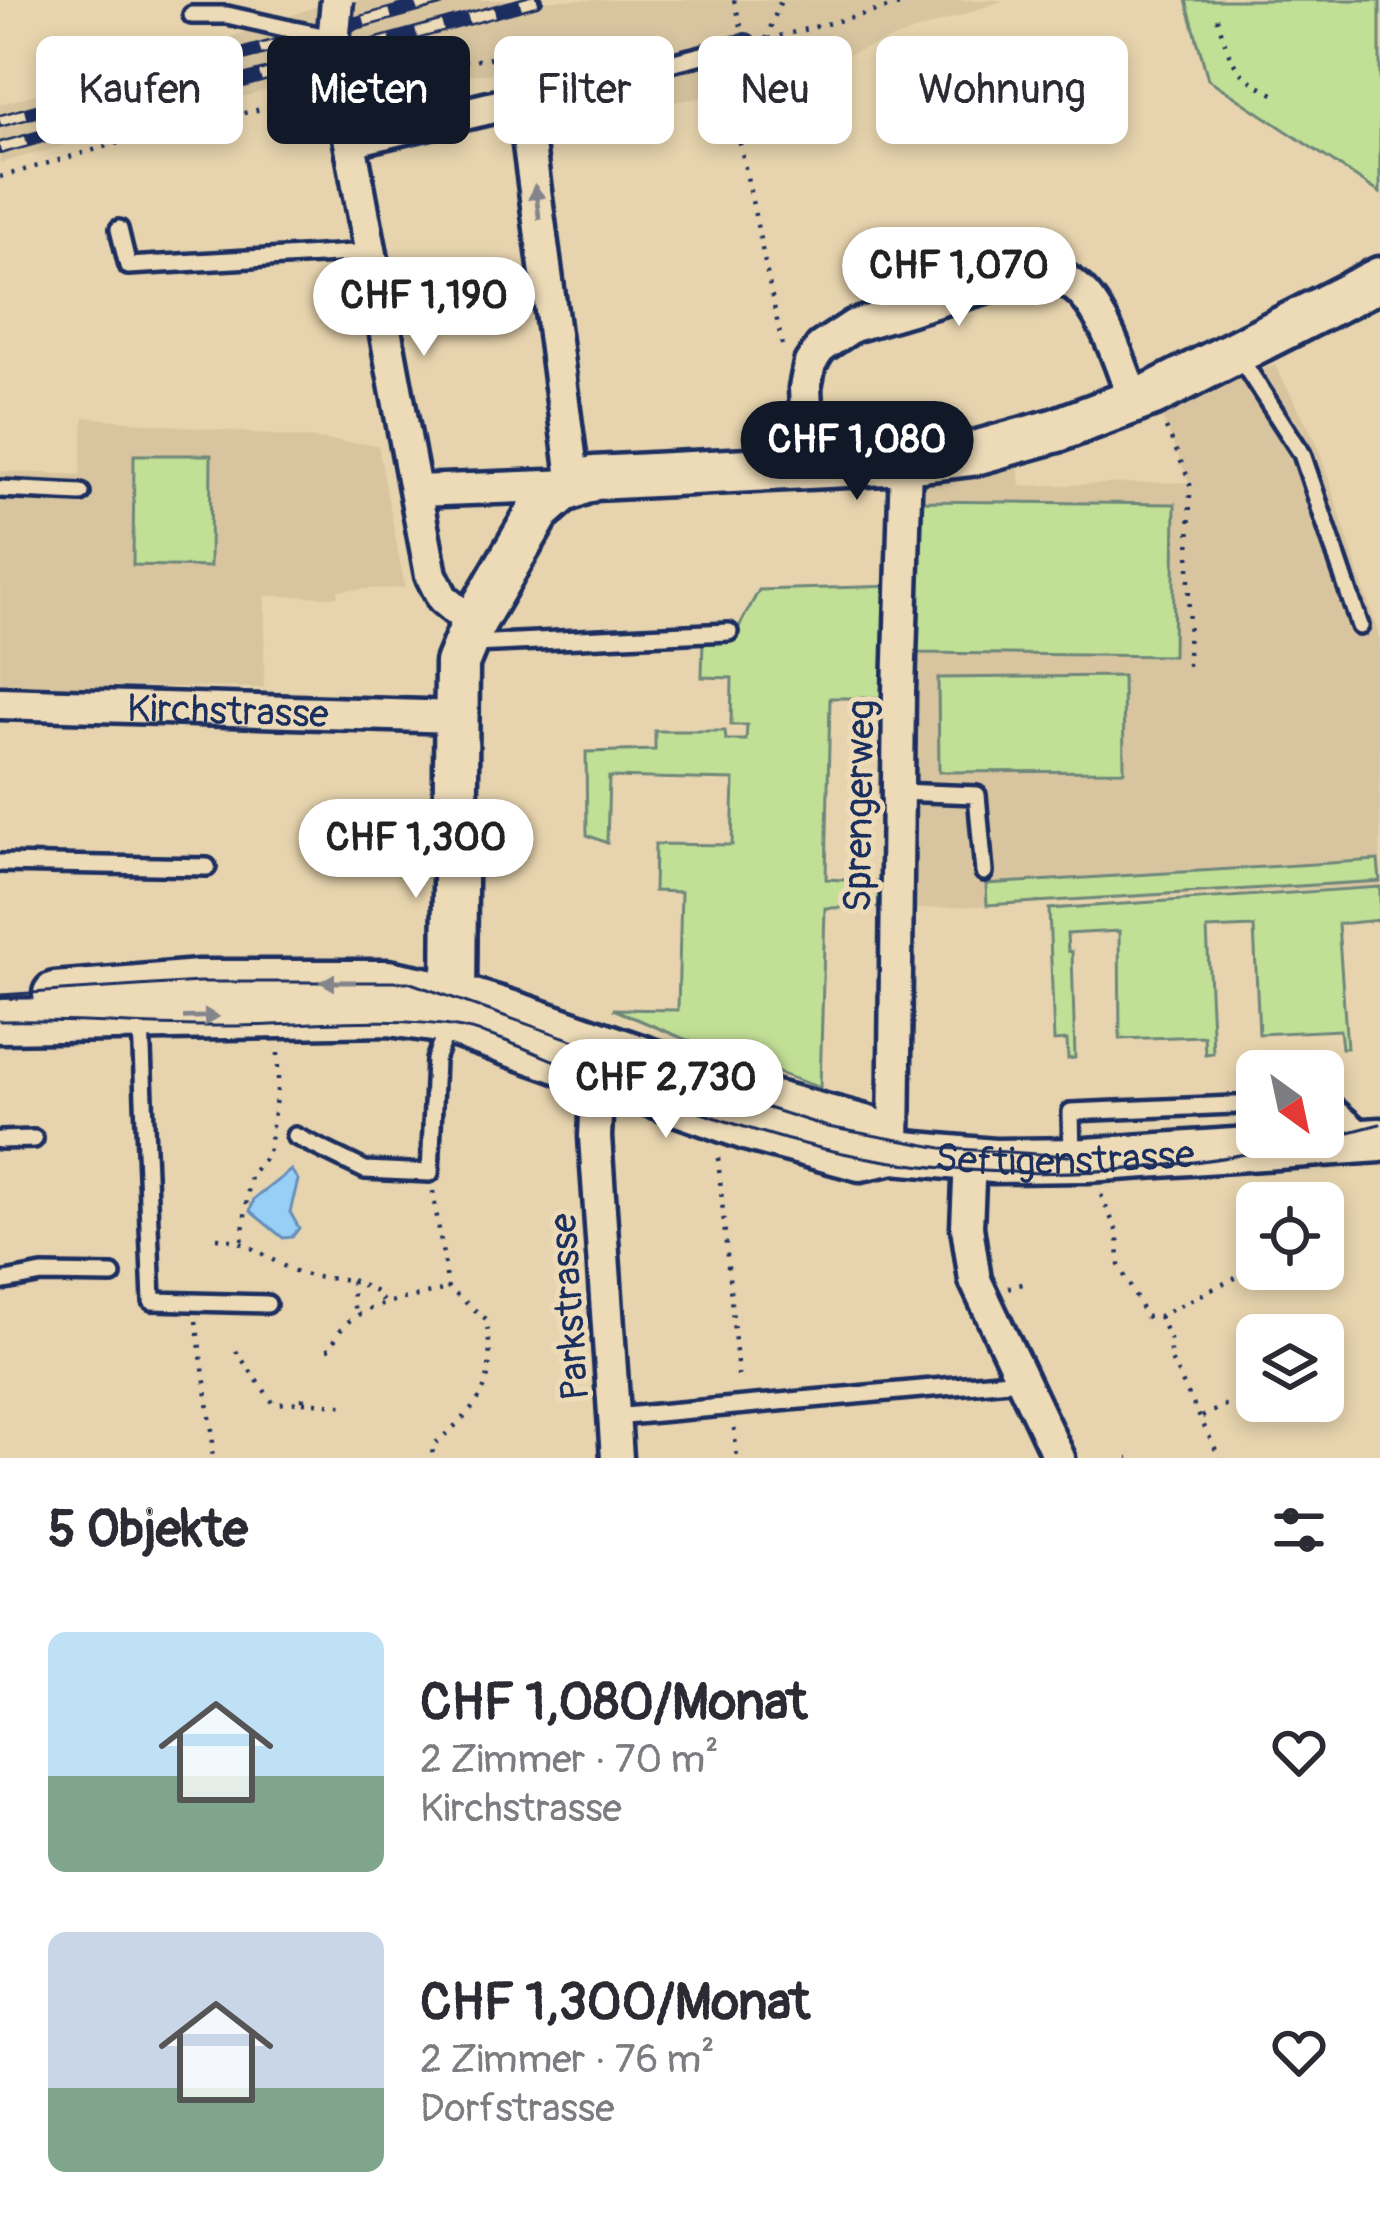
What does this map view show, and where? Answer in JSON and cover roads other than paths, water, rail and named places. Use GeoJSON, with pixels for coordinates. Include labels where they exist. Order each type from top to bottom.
{"type":"FeatureCollection","features":[{"type":"Feature","properties":{"kind":"main road"},"geometry":{"type":"LineString","coordinates":[[451,1009],[457,663],[468,634],[539,511],[574,485],[594,478],[906,462],[971,454],[1144,398],[1380,279]]}},
{"type":"Feature","properties":{"kind":"main road","name":"Seftigenstrasse"},"geometry":{"type":"LineString","coordinates":[[0,995],[199,982],[388,982],[606,1080],[808,1147],[860,1159],[895,1152],[1085,1175],[1378,1140]]}},
{"type":"Feature","properties":{"kind":"main road","name":"Seftigenstrasse"},"geometry":{"type":"LineString","coordinates":[[0,1021],[451,1009],[795,1111],[868,1128],[895,1152]]}},
{"type":"Feature","properties":{"kind":"street"},"geometry":{"type":"LineString","coordinates":[[333,36],[337,0]]}},
{"type":"Feature","properties":{"kind":"street"},"geometry":{"type":"LineString","coordinates":[[347,144],[431,575],[468,634]]}},
{"type":"Feature","properties":{"kind":"street"},"geometry":{"type":"LineString","coordinates":[[416,490],[574,485],[529,144]]}},
{"type":"Feature","properties":{"kind":"street"},"geometry":{"type":"LineString","coordinates":[[809,466],[805,388],[810,363],[835,335],[1032,273],[1049,272],[1067,279],[1091,304],[1144,398]]}},
{"type":"Feature","properties":{"kind":"street","name":"Sprengerweg"},"geometry":{"type":"LineString","coordinates":[[895,1152],[897,792],[906,462]]}},
{"type":"Feature","properties":{"kind":"street","name":"Kirchstrasse"},"geometry":{"type":"LineString","coordinates":[[0,704],[457,717]]}},
{"type":"Feature","properties":{"kind":"street","name":"Parkstrasse"},"geometry":{"type":"LineString","coordinates":[[606,1080],[598,1102],[595,1137],[617,1458]]}},
{"type":"Feature","properties":{"kind":"street"},"geometry":{"type":"LineString","coordinates":[[970,1160],[967,1227],[975,1280],[1059,1458]]}},
{"type":"Feature","properties":{"kind":"lane"},"geometry":{"type":"LineString","coordinates":[[192,15],[226,15],[323,36]]}},
{"type":"Feature","properties":{"kind":"lane"},"geometry":{"type":"LineString","coordinates":[[119,229],[128,266],[371,252]]}},
{"type":"Feature","properties":{"kind":"lane"},"geometry":{"type":"LineString","coordinates":[[923,260],[935,302]]}},
{"type":"Feature","properties":{"kind":"lane"},"geometry":{"type":"LineString","coordinates":[[1236,352],[1302,454],[1360,626]]}},
{"type":"Feature","properties":{"kind":"lane"},"geometry":{"type":"LineString","coordinates":[[0,489],[81,493]]}},
{"type":"Feature","properties":{"kind":"lane"},"geometry":{"type":"LineString","coordinates":[[468,634],[729,632]]}},
{"type":"Feature","properties":{"kind":"lane"},"geometry":{"type":"LineString","coordinates":[[897,792],[977,795],[984,872]]}},
{"type":"Feature","properties":{"kind":"lane"},"geometry":{"type":"LineString","coordinates":[[0,863],[207,866]]}},
{"type":"Feature","properties":{"kind":"lane"},"geometry":{"type":"LineString","coordinates":[[296,1136],[364,1170],[430,1174],[435,1060],[451,1009]]}},
{"type":"Feature","properties":{"kind":"lane"},"geometry":{"type":"LineString","coordinates":[[141,1018],[152,1301],[267,1304]]}},
{"type":"Feature","properties":{"kind":"lane"},"geometry":{"type":"LineString","coordinates":[[1085,1175],[1071,1112],[1236,1105]]}},
{"type":"Feature","properties":{"kind":"lane"},"geometry":{"type":"LineString","coordinates":[[1344,1113],[1378,1140]]}},
{"type":"Feature","properties":{"kind":"lane"},"geometry":{"type":"LineString","coordinates":[[0,1140],[34,1139]]}},
{"type":"Feature","properties":{"kind":"lane"},"geometry":{"type":"LineString","coordinates":[[0,1282],[42,1274],[112,1275]]}},
{"type":"Feature","properties":{"kind":"lane"},"geometry":{"type":"LineString","coordinates":[[614,1417],[1020,1380]]}},
{"type":"Feature","properties":{"kind":"water"},"geometry":{"type":"Polygon","coordinates":[[[291,1170],[298,1180],[290,1212],[299,1228],[292,1237],[283,1238],[250,1211],[254,1199],[291,1170]]]}},
{"type":"Feature","properties":{"kind":"tram line"},"geometry":{"type":"LineString","coordinates":[[0,995],[199,982],[408,982],[828,1127],[942,1148],[1069,1156]]}},
{"type":"Feature","properties":{"kind":"tram line"},"geometry":{"type":"LineString","coordinates":[[0,1021],[199,1026],[375,1021],[462,1028],[754,1130],[832,1151],[988,1171],[1146,1168],[1224,1158],[1380,1124]]}},
{"type":"Feature","properties":{"kind":"railway"},"geometry":{"type":"LineString","coordinates":[[0,121],[440,0]]}},
{"type":"Feature","properties":{"kind":"railway"},"geometry":{"type":"LineString","coordinates":[[0,148],[537,0]]}}]}
